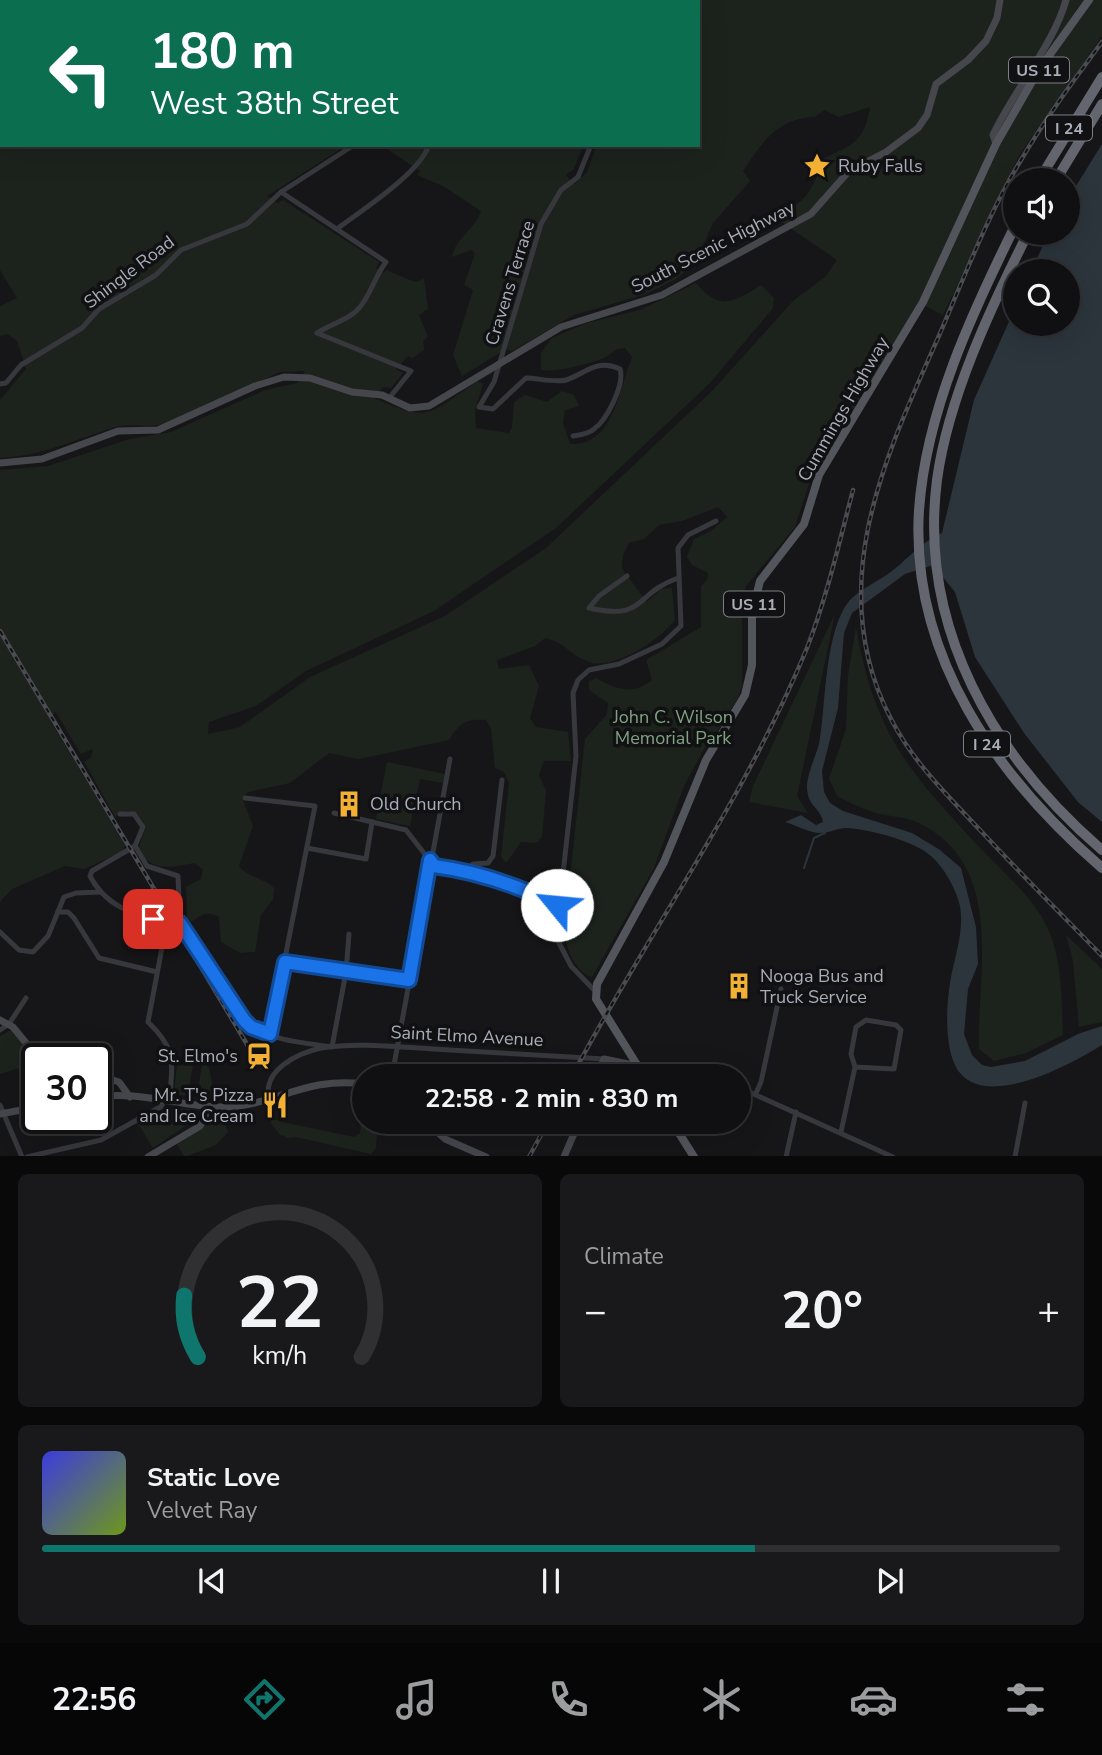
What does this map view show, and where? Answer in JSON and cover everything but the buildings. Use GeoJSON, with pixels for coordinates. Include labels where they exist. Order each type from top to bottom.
{"type":"FeatureCollection","features":[{"type":"Feature","properties":{"kind":"highway","name":"I 24"},"geometry":{"type":"LineString","coordinates":[[1046,168],[1102,77]]}},
{"type":"Feature","properties":{"kind":"highway","name":"I 24"},"geometry":{"type":"LineString","coordinates":[[1063,168],[1102,104]]}},
{"type":"Feature","properties":{"kind":"highway","name":"I 24"},"geometry":{"type":"LineString","coordinates":[[1006,245],[966,335],[937,414],[926,458],[919,538],[923,589],[944,663],[967,711],[987,744],[1028,798],[1058,830],[1102,868]]}},
{"type":"Feature","properties":{"kind":"highway","name":"I 24"},"geometry":{"type":"LineString","coordinates":[[1023,245],[980,340],[948,431],[938,478],[934,531],[937,580],[957,657],[992,724],[1041,791],[1070,823],[1102,850]]}},
{"type":"Feature","properties":{"kind":"main road","name":"South Scenic Highway"},"geometry":{"type":"LineString","coordinates":[[0,463],[42,459],[118,431],[158,430],[279,378],[310,378],[352,392],[390,397],[410,408],[422,408],[572,322],[662,295],[811,214],[849,171],[886,152],[918,128],[927,115],[936,84],[968,60],[986,41],[997,18],[1000,0]]}},
{"type":"Feature","properties":{"kind":"main road"},"geometry":{"type":"LineString","coordinates":[[996,144],[993,135],[1002,116],[1057,23],[1066,0]]}},
{"type":"Feature","properties":{"kind":"main road","name":"Cummings Highway"},"geometry":{"type":"LineString","coordinates":[[596,992],[664,862],[706,760],[745,695],[752,665],[754,603],[760,581],[804,524],[820,475],[916,315],[940,269],[965,206],[996,144],[1038,71],[1089,0]]}},
{"type":"Feature","properties":{"kind":"main road"},"geometry":{"type":"LineString","coordinates":[[596,992],[596,999],[637,1064]]}},
{"type":"Feature","properties":{"kind":"main road"},"geometry":{"type":"LineString","coordinates":[[0,1020],[9,1024],[25,1043]]}},
{"type":"Feature","properties":{"kind":"main road"},"geometry":{"type":"LineString","coordinates":[[602,1064],[604,1059]]}},
{"type":"Feature","properties":{"kind":"main road","name":"Saint Elmo Avenue"},"geometry":{"type":"LineString","coordinates":[[604,1059],[628,1064]]}},
{"type":"Feature","properties":{"kind":"main road"},"geometry":{"type":"LineString","coordinates":[[112,1080],[119,1082],[130,1097]]}},
{"type":"Feature","properties":{"kind":"main road"},"geometry":{"type":"LineString","coordinates":[[112,1097],[230,1107],[325,1082],[352,1083]]}},
{"type":"Feature","properties":{"kind":"main road"},"geometry":{"type":"LineString","coordinates":[[150,1156],[200,1126],[205,1119],[206,1105]]}},
{"type":"Feature","properties":{"kind":"main road"},"geometry":{"type":"LineString","coordinates":[[1,1111],[21,1109]]}},
{"type":"Feature","properties":{"kind":"main road"},"geometry":{"type":"LineString","coordinates":[[439,1134],[484,1156]]}},
{"type":"Feature","properties":{"kind":"main road"},"geometry":{"type":"LineString","coordinates":[[564,1156],[574,1134]]}},
{"type":"Feature","properties":{"kind":"main road"},"geometry":{"type":"LineString","coordinates":[[680,1134],[693,1156]]}},
{"type":"Feature","properties":{"kind":"street"},"geometry":{"type":"LineString","coordinates":[[351,147],[281,192],[386,262],[368,289],[362,305],[352,315],[317,333],[411,371],[390,397]]}},
{"type":"Feature","properties":{"kind":"street"},"geometry":{"type":"LineString","coordinates":[[337,229],[411,169],[425,156],[428,147]]}},
{"type":"Feature","properties":{"kind":"street","name":"Cravens Terrace"},"geometry":{"type":"LineString","coordinates":[[573,436],[592,431],[603,421],[621,380],[620,369],[612,365],[585,368],[565,380],[526,378],[493,409],[484,410],[479,407],[494,382],[541,225],[561,190],[578,177],[590,147]]}},
{"type":"Feature","properties":{"kind":"street","name":"Shingle Road"},"geometry":{"type":"LineString","coordinates":[[0,391],[21,365],[82,328],[99,309],[156,275],[181,250],[247,224],[281,192]]}},
{"type":"Feature","properties":{"kind":"street"},"geometry":{"type":"LineString","coordinates":[[596,992],[571,966],[556,937],[557,905],[576,756],[573,693],[578,680],[589,670],[619,664],[662,644],[681,626],[678,548],[682,540],[716,521]]}},
{"type":"Feature","properties":{"kind":"street"},"geometry":{"type":"LineString","coordinates":[[627,576],[599,596],[589,608],[615,614],[629,610],[642,604],[657,586],[678,578]]}},
{"type":"Feature","properties":{"kind":"street"},"geometry":{"type":"LineString","coordinates":[[394,1064],[450,759]]}},
{"type":"Feature","properties":{"kind":"street"},"geometry":{"type":"LineString","coordinates":[[466,870],[473,864],[488,863],[494,856],[502,780]]}},
{"type":"Feature","properties":{"kind":"street"},"geometry":{"type":"LineString","coordinates":[[245,798],[315,806],[270,1034]]}},
{"type":"Feature","properties":{"kind":"street"},"geometry":{"type":"LineString","coordinates":[[334,813],[406,830],[434,866],[466,870],[528,889],[557,905]]}},
{"type":"Feature","properties":{"kind":"street"},"geometry":{"type":"LineString","coordinates":[[120,814],[134,814],[143,827],[135,846],[92,871],[90,876],[102,892],[126,912],[180,923]]}},
{"type":"Feature","properties":{"kind":"street"},"geometry":{"type":"LineString","coordinates":[[307,848],[366,859],[372,822]]}},
{"type":"Feature","properties":{"kind":"street"},"geometry":{"type":"LineString","coordinates":[[135,846],[147,866],[178,876],[180,923],[251,1027],[270,1034],[332,1047],[346,972],[349,934]]}},
{"type":"Feature","properties":{"kind":"street"},"geometry":{"type":"LineString","coordinates":[[0,932],[19,950],[33,952],[43,944],[64,897],[76,893],[102,892]]}},
{"type":"Feature","properties":{"kind":"street"},"geometry":{"type":"LineString","coordinates":[[58,912],[68,912],[74,918],[99,958],[157,972]]}},
{"type":"Feature","properties":{"kind":"street"},"geometry":{"type":"LineString","coordinates":[[31,1156],[101,1140],[162,1106],[166,1101],[170,1049],[167,1040],[148,1022],[167,921]]}},
{"type":"Feature","properties":{"kind":"street"},"geometry":{"type":"LineString","coordinates":[[285,962],[409,980]]}},
{"type":"Feature","properties":{"kind":"street"},"geometry":{"type":"LineString","coordinates":[[756,1093],[761,1082],[781,989]]}},
{"type":"Feature","properties":{"kind":"street"},"geometry":{"type":"LineString","coordinates":[[0,1030],[9,1024],[26,998]]}},
{"type":"Feature","properties":{"kind":"street"},"geometry":{"type":"LineString","coordinates":[[841,1132],[855,1067],[850,1054],[860,1022],[866,1020],[896,1025],[902,1037],[894,1069],[855,1067]]}},
{"type":"Feature","properties":{"kind":"street","name":"Saint Elmo Avenue"},"geometry":{"type":"LineString","coordinates":[[269,1097],[267,1083],[271,1075],[300,1055],[332,1047],[397,1047],[604,1059]]}},
{"type":"Feature","properties":{"kind":"street"},"geometry":{"type":"LineString","coordinates":[[751,1091],[891,1156]]}},
{"type":"Feature","properties":{"kind":"street"},"geometry":{"type":"LineString","coordinates":[[1015,1156],[1024,1103]]}},
{"type":"Feature","properties":{"kind":"street"},"geometry":{"type":"LineString","coordinates":[[1,1111],[22,1156]]}},
{"type":"Feature","properties":{"kind":"street"},"geometry":{"type":"LineString","coordinates":[[786,1156],[796,1112]]}},
{"type":"Feature","properties":{"kind":"green space","name":"John C. Wilson Memorial Park"},"geometry":{"type":"Polygon","coordinates":[[[700,0],[1102,0],[1102,36],[1020,154],[1013,168],[1003,168],[1003,190],[943,315],[919,303],[810,481],[795,527],[746,586],[742,599],[742,685],[738,698],[715,735],[711,736],[684,786],[654,868],[592,977],[576,965],[564,933],[585,739],[607,714],[608,703],[589,690],[589,681],[596,678],[624,689],[645,685],[652,680],[646,660],[701,627],[701,586],[707,580],[708,573],[692,565],[687,557],[694,539],[711,531],[727,517],[718,507],[682,521],[659,525],[644,539],[629,543],[623,555],[622,569],[647,602],[661,589],[672,588],[675,620],[648,644],[624,658],[600,663],[589,662],[557,642],[545,638],[535,646],[497,660],[499,669],[529,665],[539,686],[530,718],[536,727],[568,732],[571,761],[544,761],[539,775],[546,791],[542,837],[536,843],[521,842],[506,863],[501,857],[509,783],[504,772],[495,768],[491,728],[486,720],[464,723],[449,740],[359,759],[329,753],[290,783],[248,792],[242,798],[253,826],[239,866],[274,888],[273,899],[261,915],[255,952],[240,953],[221,942],[219,917],[205,914],[192,922],[187,917],[186,887],[201,879],[203,870],[195,863],[170,867],[156,865],[143,857],[138,849],[146,827],[143,822],[137,814],[129,811],[115,817],[84,761],[91,758],[93,749],[81,754],[55,711],[51,722],[125,845],[122,852],[84,869],[65,866],[12,889],[0,902],[0,470],[48,466],[130,439],[171,432],[265,390],[297,383],[305,371],[280,372],[164,424],[115,427],[46,450],[0,458],[0,400],[26,369],[17,341],[8,334],[0,336],[0,306],[17,298],[0,270],[0,147],[344,147],[267,196],[278,203],[283,200],[379,262],[376,268],[384,273],[386,270],[415,282],[424,279],[428,309],[419,315],[428,337],[423,341],[424,350],[413,358],[408,356],[396,369],[403,373],[391,388],[383,387],[374,398],[407,411],[429,412],[478,381],[483,384],[475,410],[476,428],[509,433],[512,428],[514,402],[525,395],[547,402],[562,391],[574,395],[579,406],[565,410],[563,423],[570,444],[585,442],[597,436],[606,425],[619,398],[632,357],[622,348],[583,365],[541,370],[541,353],[552,338],[587,323],[640,310],[696,283],[712,298],[720,301],[743,296],[761,285],[774,298],[773,308],[710,383],[556,528],[434,611],[306,671],[256,706],[209,722],[208,734],[240,727],[310,677],[445,616],[546,548],[712,391],[794,300],[825,277],[837,260],[774,217],[807,195],[824,158],[856,140],[865,127],[870,107],[839,117],[824,110],[815,117],[791,122],[773,133],[743,171],[750,181],[713,223],[700,252],[687,270],[676,279],[646,294],[574,315],[512,351],[506,349],[462,376],[453,355],[473,290],[464,285],[475,254],[472,250],[452,257],[457,244],[481,211],[443,186],[417,175],[420,171],[384,147],[582,147],[574,169],[566,175],[574,184],[587,172],[596,147],[700,147],[700,0]]]}},
{"type":"Feature","properties":{"kind":"green space"},"geometry":{"type":"Polygon","coordinates":[[[835,614],[797,796],[808,813],[749,802],[753,786],[835,614]]]}},
{"type":"Feature","properties":{"kind":"green space"},"geometry":{"type":"Polygon","coordinates":[[[856,627],[874,698],[900,752],[936,800],[1031,902],[1050,934],[1060,976],[1063,1035],[1026,1053],[994,1061],[979,1049],[981,923],[976,893],[965,865],[946,842],[919,823],[873,812],[838,797],[829,779],[846,729],[848,675],[856,627]]]}},
{"type":"Feature","properties":{"kind":"green space"},"geometry":{"type":"Polygon","coordinates":[[[387,762],[445,774],[443,783],[420,779],[410,826],[376,819],[387,762]]]}},
{"type":"Feature","properties":{"kind":"green space"},"geometry":{"type":"Polygon","coordinates":[[[1066,935],[1102,969],[1102,1022],[1079,1027],[1073,961],[1066,935]]]}},
{"type":"Feature","properties":{"kind":"green space"},"geometry":{"type":"Polygon","coordinates":[[[11,1030],[23,1043],[21,1068],[0,1074],[0,1036],[11,1030]]]}},
{"type":"Feature","properties":{"kind":"green space"},"geometry":{"type":"Polygon","coordinates":[[[206,1064],[215,1099],[197,1097],[202,1065],[206,1064]]]}},
{"type":"Feature","properties":{"kind":"green space"},"geometry":{"type":"Polygon","coordinates":[[[177,1065],[193,1066],[187,1096],[174,1094],[177,1065]]]}},
{"type":"Feature","properties":{"kind":"green space"},"geometry":{"type":"Polygon","coordinates":[[[164,1108],[194,1109],[200,1116],[153,1148],[137,1122],[164,1108]]]}},
{"type":"Feature","properties":{"kind":"green space"},"geometry":{"type":"Polygon","coordinates":[[[220,1111],[228,1132],[216,1145],[184,1156],[177,1144],[205,1126],[211,1114],[220,1111]]]}},
{"type":"Feature","properties":{"kind":"green space"},"geometry":{"type":"Polygon","coordinates":[[[272,1113],[274,1119],[282,1122],[354,1137],[358,1134],[377,1134],[376,1148],[371,1154],[281,1136],[271,1123],[272,1113]]]}},
{"type":"Feature","properties":{"kind":"shaded area"},"geometry":{"type":"Polygon","coordinates":[[[1102,144],[1102,822],[1078,802],[1024,733],[975,657],[955,592],[933,565],[905,574],[852,613],[844,633],[838,708],[822,771],[824,792],[830,803],[843,811],[912,833],[940,850],[961,868],[976,927],[978,964],[968,989],[964,1034],[972,1055],[982,1065],[991,1067],[1025,1061],[1078,1034],[1102,1026],[1102,1045],[1089,1053],[1031,1079],[1010,1085],[991,1086],[974,1083],[960,1073],[949,1045],[948,999],[960,938],[961,917],[956,892],[940,866],[924,851],[891,837],[846,828],[816,833],[785,822],[801,815],[816,825],[823,822],[809,799],[807,781],[819,745],[828,664],[836,626],[852,598],[942,533],[974,400],[1003,335],[1080,336],[1080,259],[1037,259],[1043,245],[1080,245],[1080,180],[1102,144]]]}},
{"type":"Feature","properties":{"kind":"waterway"},"geometry":{"type":"LineString","coordinates":[[804,868],[814,838],[825,833]]}},
{"type":"Feature","properties":{"kind":"railway"},"geometry":{"type":"LineString","coordinates":[[1102,42],[1030,145],[976,247],[898,430],[881,477],[869,525],[862,573],[862,621],[871,670],[900,735],[943,791],[1102,956]]}},
{"type":"Feature","properties":{"kind":"railway"},"geometry":{"type":"LineString","coordinates":[[579,1064],[725,812],[782,704],[821,609],[853,490]]}},
{"type":"Feature","properties":{"kind":"railway"},"geometry":{"type":"LineString","coordinates":[[0,631],[254,1056]]}},
{"type":"Feature","properties":{"kind":"railway"},"geometry":{"type":"LineString","coordinates":[[530,1156],[541,1134]]}},
{"type":"Feature","properties":{"kind":"place","name":"Ruby Falls"},"geometry":{"type":"Point","coordinates":[817,166]}},
{"type":"Feature","properties":{"kind":"place","name":"Old Church"},"geometry":{"type":"Point","coordinates":[349,804]}},
{"type":"Feature","properties":{"kind":"place","name":"Nooga Bus and Truck Service"},"geometry":{"type":"Point","coordinates":[739,986]}},
{"type":"Feature","properties":{"kind":"place","name":"St. Elmo's"},"geometry":{"type":"Point","coordinates":[259,1056]}},
{"type":"Feature","properties":{"kind":"place","name":"Mr. T's Pizza and Ice Cream"},"geometry":{"type":"Point","coordinates":[275,1105]}},
{"type":"Feature","properties":{"kind":"route"},"geometry":{"type":"LineString","coordinates":[[153,919],[180,923],[244,1020],[251,1027],[270,1034],[285,962],[409,980],[430,860],[434,866],[466,870],[528,889],[557,905]]}}]}
